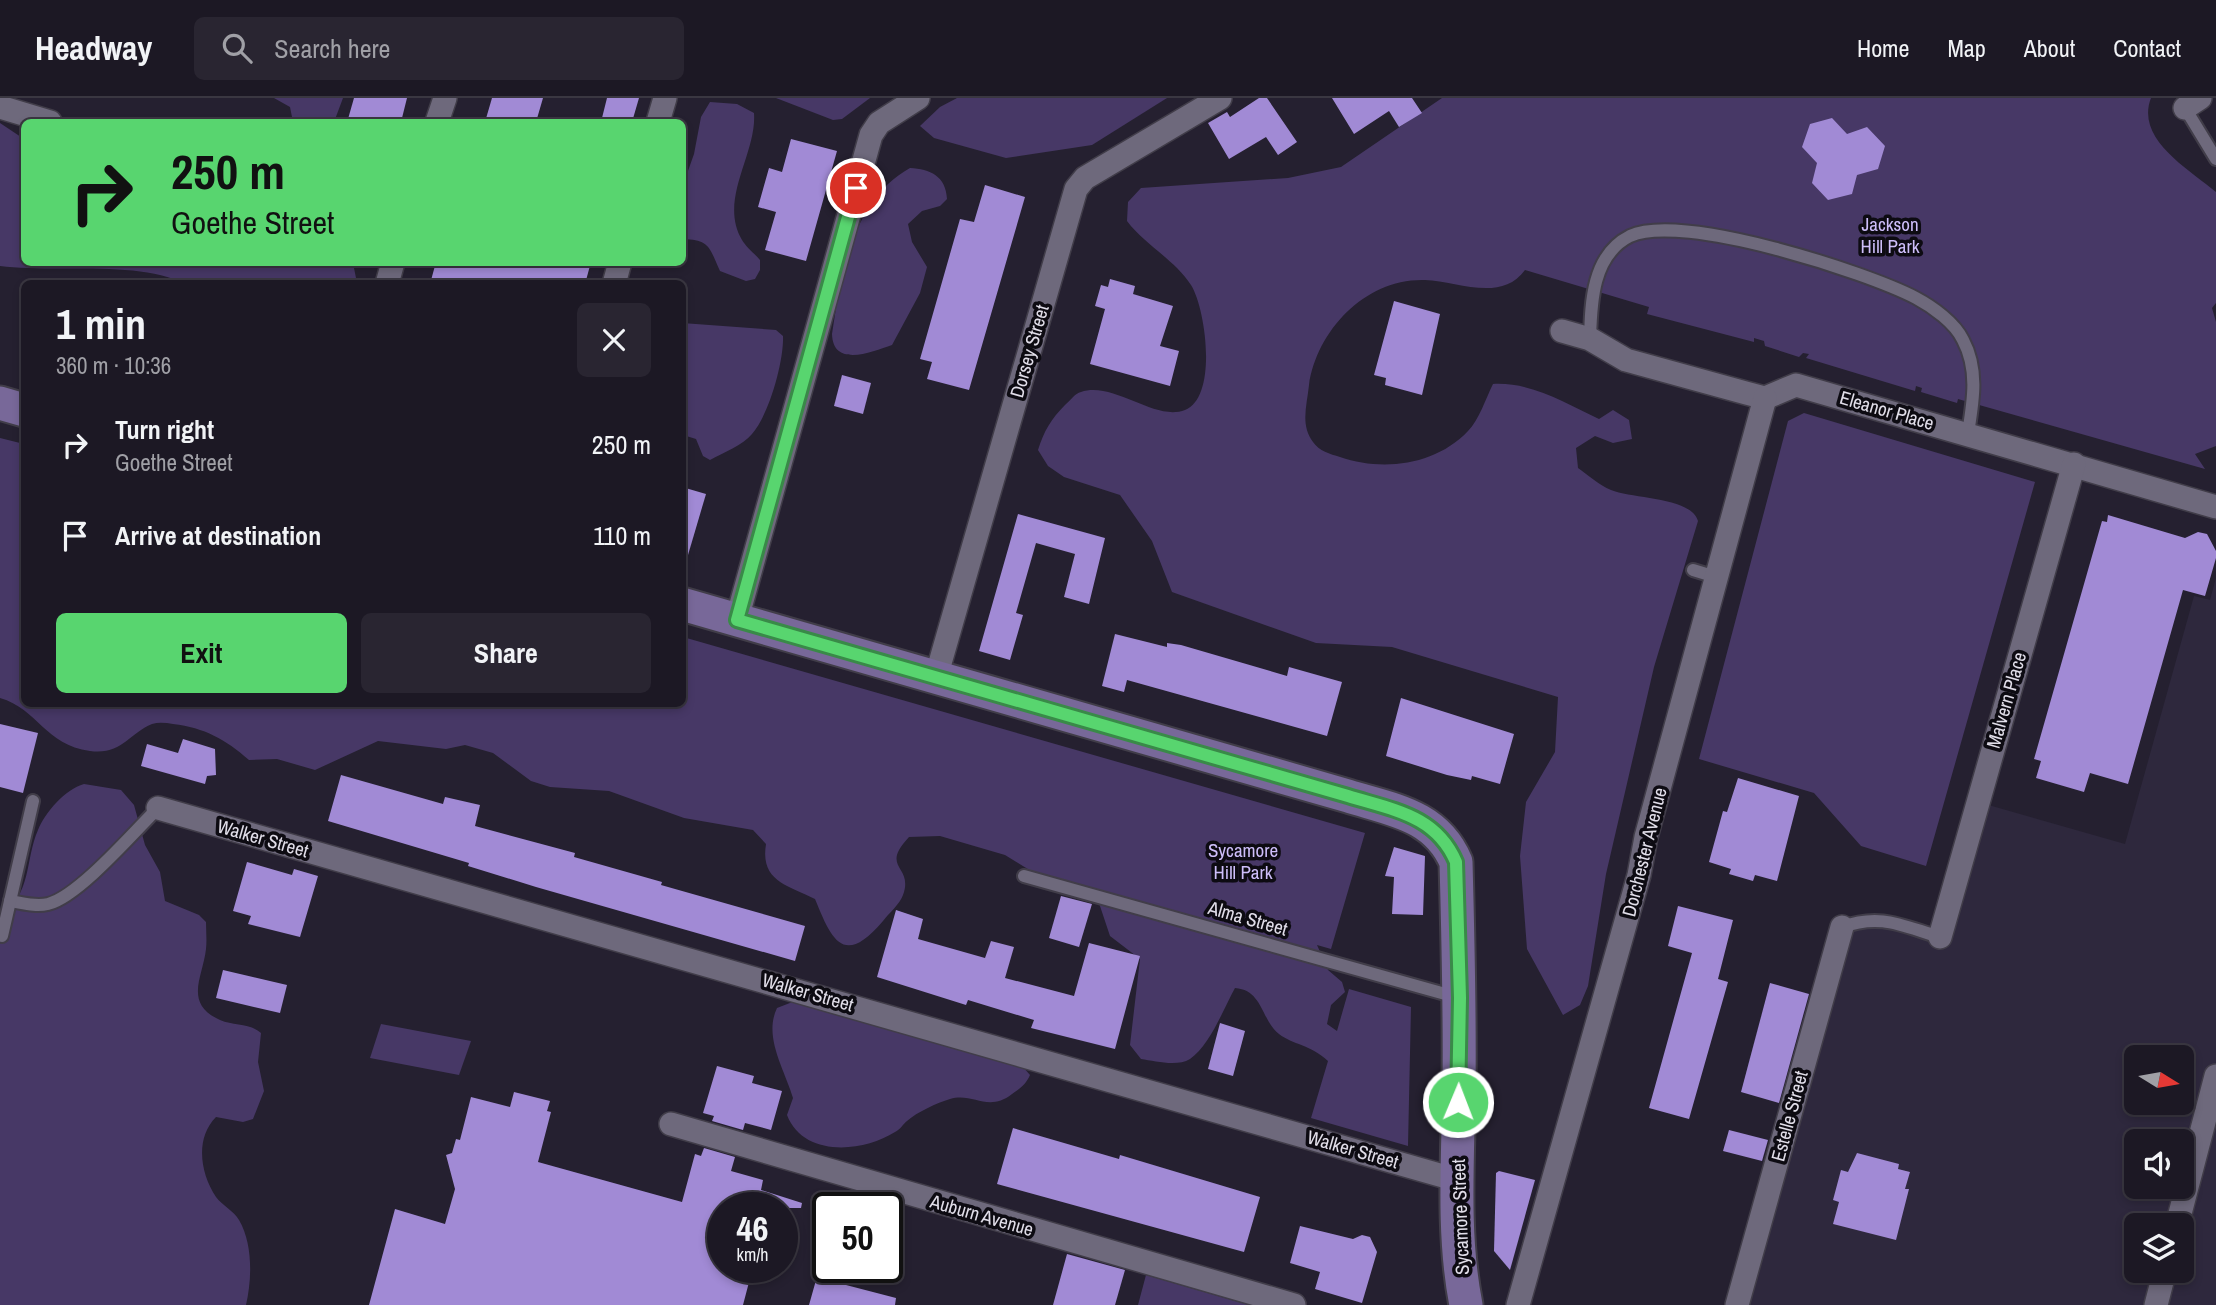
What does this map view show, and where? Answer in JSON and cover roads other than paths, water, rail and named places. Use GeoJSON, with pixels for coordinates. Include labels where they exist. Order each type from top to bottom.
{"type":"FeatureCollection","features":[{"type":"Feature","properties":{"kind":"main road"},"geometry":{"type":"LineString","coordinates":[[0,403],[21,409]]}},
{"type":"Feature","properties":{"kind":"main road","name":"Sycamore Street"},"geometry":{"type":"LineString","coordinates":[[686,605],[1416,817],[1437,831],[1448,843],[1456,862],[1460,998],[1457,1180],[1461,1277],[1466,1305]]}},
{"type":"Feature","properties":{"kind":"street"},"geometry":{"type":"LineString","coordinates":[[438,119],[445,98]]}},
{"type":"Feature","properties":{"kind":"street"},"geometry":{"type":"LineString","coordinates":[[659,119],[665,98]]}},
{"type":"Feature","properties":{"kind":"street"},"geometry":{"type":"LineString","coordinates":[[737,620],[871,135],[879,123],[918,98]]}},
{"type":"Feature","properties":{"kind":"street","name":"Dorsey Street"},"geometry":{"type":"LineString","coordinates":[[936,677],[1076,189],[1085,178],[1220,98]]}},
{"type":"Feature","properties":{"kind":"street"},"geometry":{"type":"LineString","coordinates":[[0,107],[40,119]]}},
{"type":"Feature","properties":{"kind":"street"},"geometry":{"type":"LineString","coordinates":[[1562,331],[1590,339],[1626,360],[1765,398]]}},
{"type":"Feature","properties":{"kind":"street","name":"Eleanor Place"},"geometry":{"type":"LineString","coordinates":[[1765,398],[1796,385],[2216,507]]}},
{"type":"Feature","properties":{"kind":"street","name":"Dorchester Avenue"},"geometry":{"type":"LineString","coordinates":[[1518,1305],[1639,876],[1646,837],[1765,398]]}},
{"type":"Feature","properties":{"kind":"street","name":"Malvern Place"},"geometry":{"type":"LineString","coordinates":[[1940,937],[2074,464]]}},
{"type":"Feature","properties":{"kind":"street","name":"Walker Street"},"geometry":{"type":"LineString","coordinates":[[158,808],[1457,1180]]}},
{"type":"Feature","properties":{"kind":"street","name":"Estelle Street"},"geometry":{"type":"LineString","coordinates":[[1737,1305],[1842,927]]}},
{"type":"Feature","properties":{"kind":"street"},"geometry":{"type":"LineString","coordinates":[[2180,1213],[2216,1076]]}},
{"type":"Feature","properties":{"kind":"street","name":"Auburn Avenue"},"geometry":{"type":"LineString","coordinates":[[671,1124],[1294,1305]]}},
{"type":"Feature","properties":{"kind":"street"},"geometry":{"type":"LineString","coordinates":[[2156,1305],[2162,1283]]}},
{"type":"Feature","properties":{"kind":"lane"},"geometry":{"type":"LineString","coordinates":[[2193,103],[2216,159]]}},
{"type":"Feature","properties":{"kind":"lane"},"geometry":{"type":"LineString","coordinates":[[1590,339],[1591,301],[1597,274],[1613,249],[1630,236],[1677,231],[1745,240],[1879,282],[1918,299],[1945,318],[1962,338],[1973,363],[1974,395],[1968,433]]}},
{"type":"Feature","properties":{"kind":"lane"},"geometry":{"type":"LineString","coordinates":[[1693,570],[1716,577]]}},
{"type":"Feature","properties":{"kind":"lane"},"geometry":{"type":"LineString","coordinates":[[2,936],[33,801]]}},
{"type":"Feature","properties":{"kind":"lane"},"geometry":{"type":"LineString","coordinates":[[10,901],[37,906],[51,904],[64,896],[85,880],[158,808]]}},
{"type":"Feature","properties":{"kind":"lane","name":"Alma Street"},"geometry":{"type":"LineString","coordinates":[[1024,876],[1460,998]]}},
{"type":"Feature","properties":{"kind":"lane"},"geometry":{"type":"LineString","coordinates":[[1842,927],[1863,919],[1880,919],[1940,937]]}},
{"type":"Feature","properties":{"kind":"park label","name":"Jackson Hill Park"},"geometry":{"type":"Point","coordinates":[1890,235]}},
{"type":"Feature","properties":{"kind":"park label","name":"Sycamore Hill Park"},"geometry":{"type":"Point","coordinates":[1243,861]}}]}
